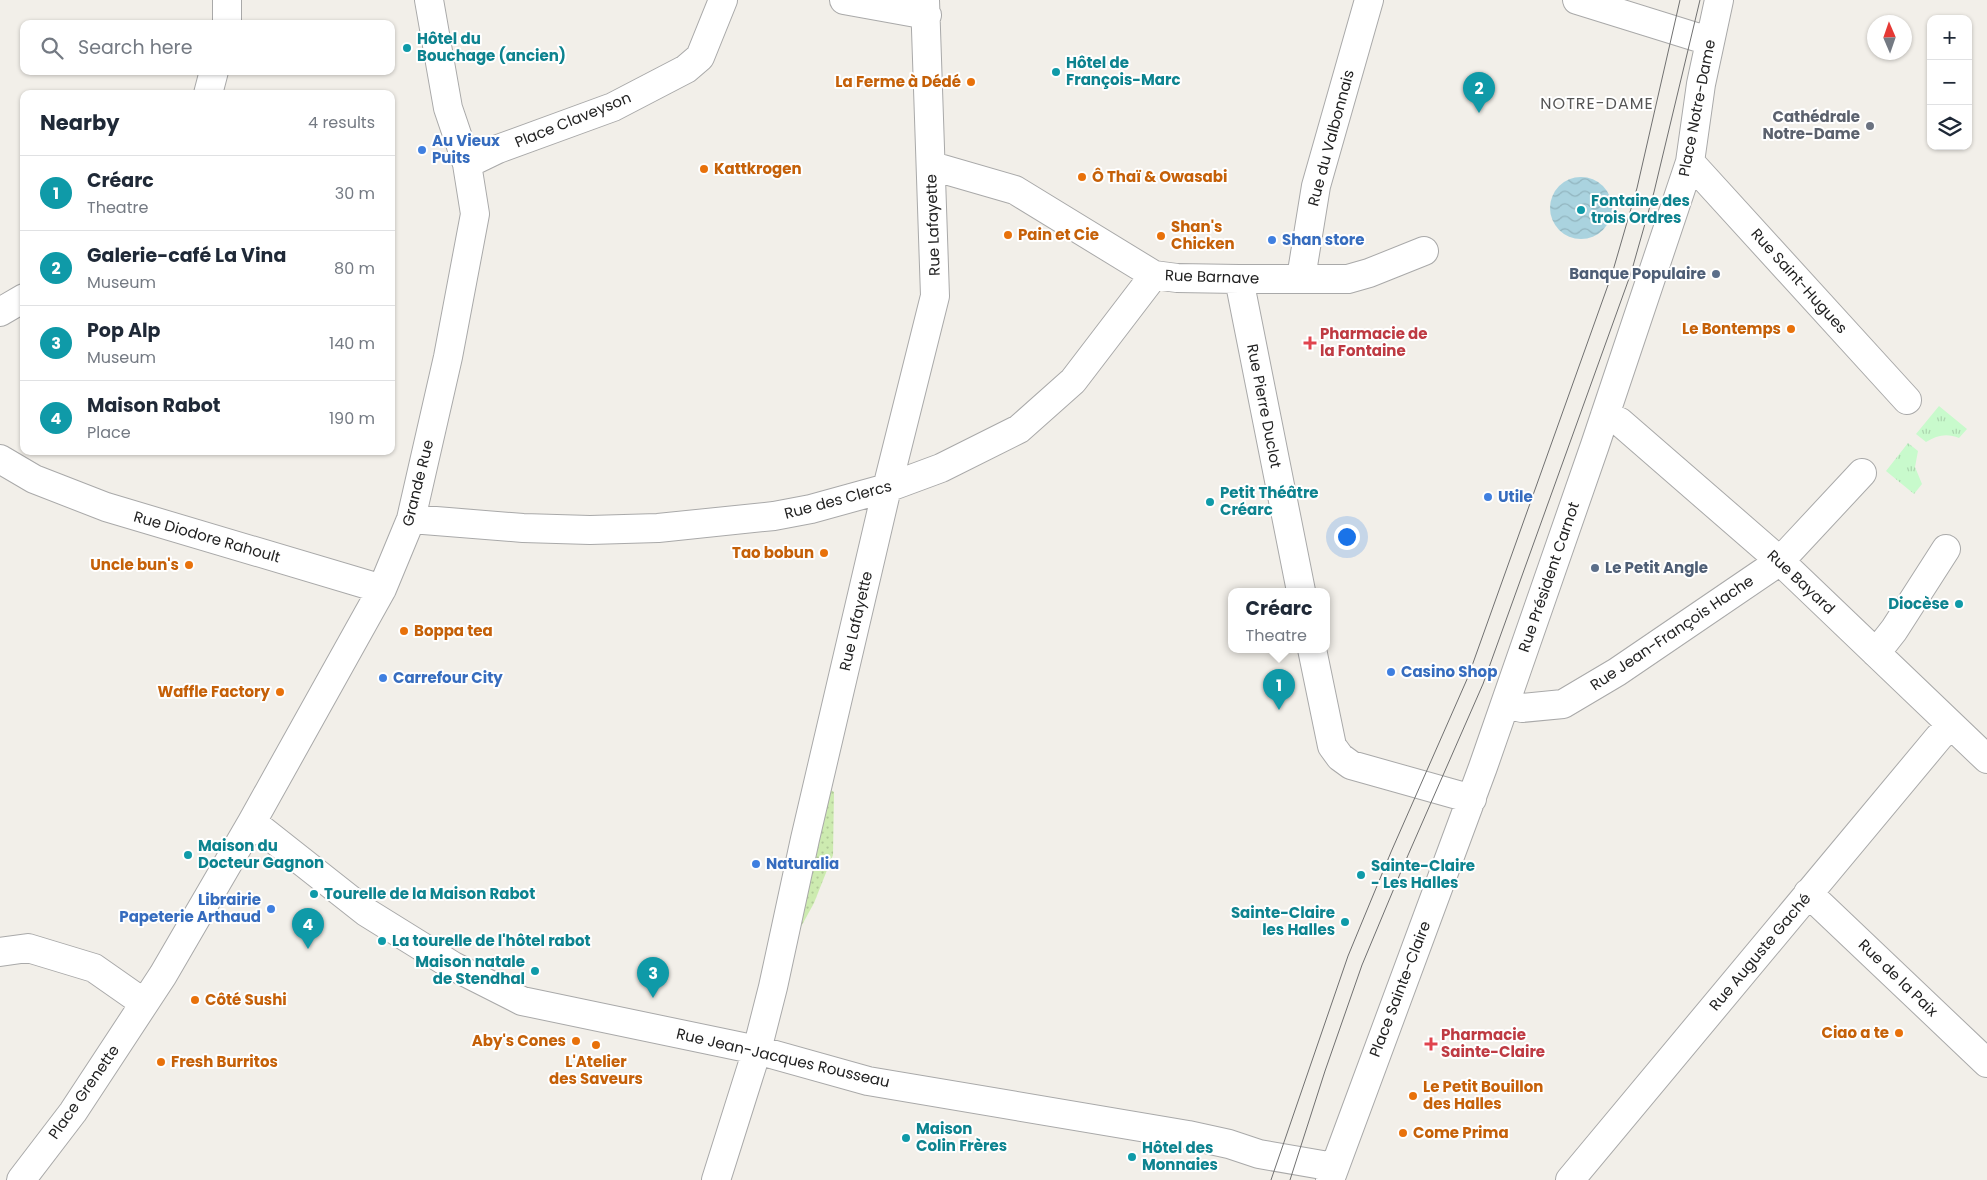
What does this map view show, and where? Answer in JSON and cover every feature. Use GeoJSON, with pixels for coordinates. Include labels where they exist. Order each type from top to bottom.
{"type":"FeatureCollection","features":[{"type":"Feature","properties":{"kind":"street","name":"Grande Rue"},"geometry":{"type":"LineString","coordinates":[[163,974],[252,822],[382,589],[411,519],[450,349],[475,214],[467,164],[448,108],[429,0]]}},
{"type":"Feature","properties":{"kind":"street","name":"Place Claveyson"},"geometry":{"type":"LineString","coordinates":[[467,164],[498,149],[613,107],[686,68],[700,57],[723,0]]}},
{"type":"Feature","properties":{"kind":"street"},"geometry":{"type":"LineString","coordinates":[[844,0],[926,8]]}},
{"type":"Feature","properties":{"kind":"street","name":"Rue du Valbonnais"},"geometry":{"type":"LineString","coordinates":[[1301,278],[1316,186],[1368,0]]}},
{"type":"Feature","properties":{"kind":"street"},"geometry":{"type":"LineString","coordinates":[[1577,0],[1709,41]]}},
{"type":"Feature","properties":{"kind":"street","name":"Place Notre-Dame"},"geometry":{"type":"LineString","coordinates":[[1615,386],[1690,162],[1701,84],[1719,0]]}},
{"type":"Feature","properties":{"kind":"street","name":"Rue Lafayette"},"geometry":{"type":"LineString","coordinates":[[716,1180],[757,1050],[887,488],[936,296],[926,8]]}},
{"type":"Feature","properties":{"kind":"street"},"geometry":{"type":"LineString","coordinates":[[209,90],[213,75]]}},
{"type":"Feature","properties":{"kind":"street","name":"Rue Saint-Hugues"},"geometry":{"type":"LineString","coordinates":[[1690,162],[1907,400]]}},
{"type":"Feature","properties":{"kind":"street","name":"Rue Barnave"},"geometry":{"type":"LineString","coordinates":[[932,166],[1015,190],[1154,275],[1177,278],[1239,279],[1348,278],[1424,251]]}},
{"type":"Feature","properties":{"kind":"street","name":"Rue des Clercs"},"geometry":{"type":"LineString","coordinates":[[411,519],[523,528],[590,530],[658,528],[774,516],[811,509],[887,488],[940,468],[1019,429],[1073,381],[1154,275]]}},
{"type":"Feature","properties":{"kind":"street","name":"Rue Pierre Duclot"},"geometry":{"type":"LineString","coordinates":[[1239,279],[1299,588]]}},
{"type":"Feature","properties":{"kind":"street"},"geometry":{"type":"LineString","coordinates":[[0,312],[20,300]]}},
{"type":"Feature","properties":{"kind":"street","name":"Rue Président Carnot"},"geometry":{"type":"LineString","coordinates":[[1483,767],[1615,386]]}},
{"type":"Feature","properties":{"kind":"street","name":"Rue Bayard"},"geometry":{"type":"LineString","coordinates":[[1605,415],[1620,422],[1780,561],[1987,759]]}},
{"type":"Feature","properties":{"kind":"street","name":"Rue Diodore Rahoult"},"geometry":{"type":"LineString","coordinates":[[0,459],[34,479],[106,507],[382,589]]}},
{"type":"Feature","properties":{"kind":"street","name":"Rue Jean-François Hache"},"geometry":{"type":"LineString","coordinates":[[1504,704],[1522,708],[1563,704],[1617,672],[1780,561],[1862,473]]}},
{"type":"Feature","properties":{"kind":"street"},"geometry":{"type":"LineString","coordinates":[[1876,653],[1894,630],[1946,549]]}},
{"type":"Feature","properties":{"kind":"street"},"geometry":{"type":"LineString","coordinates":[[1313,653],[1332,746],[1340,757],[1351,765],[1472,799]]}},
{"type":"Feature","properties":{"kind":"street","name":"Rue Auguste Gaché"},"geometry":{"type":"LineString","coordinates":[[1570,1180],[1939,736],[1952,726]]}},
{"type":"Feature","properties":{"kind":"street","name":"Place Sainte-Claire"},"geometry":{"type":"LineString","coordinates":[[1332,1174],[1483,767]]}},
{"type":"Feature","properties":{"kind":"street","name":"Rue Jean-Jacques Rousseau"},"geometry":{"type":"LineString","coordinates":[[252,822],[366,912],[453,966],[522,1001],[757,1050],[868,1081],[967,1096],[1188,1135],[1229,1144],[1332,1174]]}},
{"type":"Feature","properties":{"kind":"street","name":"Rue de la Paix"},"geometry":{"type":"LineString","coordinates":[[1808,893],[1987,1063]]}},
{"type":"Feature","properties":{"kind":"street"},"geometry":{"type":"LineString","coordinates":[[0,952],[28,948],[94,968],[144,1003]]}},
{"type":"Feature","properties":{"kind":"street","name":"Place Grenette"},"geometry":{"type":"LineString","coordinates":[[21,1180],[72,1112],[163,974]]}},
{"type":"Feature","properties":{"kind":"green space"},"geometry":{"type":"Polygon","coordinates":[[[1939,406],[1967,429],[1959,438],[1942,436],[1926,442],[1916,434],[1939,406]]]}},
{"type":"Feature","properties":{"kind":"green space"},"geometry":{"type":"Polygon","coordinates":[[[1908,443],[1918,451],[1915,467],[1922,484],[1914,494],[1886,471],[1908,443]]]}},
{"type":"Feature","properties":{"kind":"green space"},"geometry":{"type":"Polygon","coordinates":[[[826,787],[834,792],[833,855],[814,903],[791,945],[826,787]]]}},
{"type":"Feature","properties":{"kind":"water","name":"Fontaine des trois Ordres"},"geometry":{"type":"Polygon","coordinates":[[[1575,177],[1587,177],[1603,186],[1610,196],[1612,208],[1610,220],[1603,230],[1587,239],[1575,239],[1564,234],[1555,225],[1550,214],[1550,202],[1555,191],[1564,182],[1575,177]]]}},
{"type":"Feature","properties":{"kind":"tram line"},"geometry":{"type":"LineString","coordinates":[[1271,1180],[1348,956],[1391,852],[1468,677],[1612,274],[1637,188],[1680,0]]}},
{"type":"Feature","properties":{"kind":"tram line"},"geometry":{"type":"LineString","coordinates":[[1290,1180],[1362,965],[1483,684],[1631,273],[1654,192],[1700,0]]}},
{"type":"Feature","properties":{"kind":"place","name":"Hôtel du Bouchage (ancien)"},"geometry":{"type":"Point","coordinates":[407,48]}},
{"type":"Feature","properties":{"kind":"place","name":"Hôtel de François-Marc"},"geometry":{"type":"Point","coordinates":[1056,72]}},
{"type":"Feature","properties":{"kind":"place","name":"La Ferme à Dédé"},"geometry":{"type":"Point","coordinates":[971,82]}},
{"type":"Feature","properties":{"kind":"place","name":"Galerie-café La Vina"},"geometry":{"type":"Point","coordinates":[1479,113]}},
{"type":"Feature","properties":{"kind":"place","name":"Cathédrale Notre-Dame"},"geometry":{"type":"Point","coordinates":[1870,126]}},
{"type":"Feature","properties":{"kind":"place","name":"Au Vieux Puits"},"geometry":{"type":"Point","coordinates":[422,150]}},
{"type":"Feature","properties":{"kind":"place","name":"Kattkrogen"},"geometry":{"type":"Point","coordinates":[704,169]}},
{"type":"Feature","properties":{"kind":"place","name":"Ô Thaï & Owasabi"},"geometry":{"type":"Point","coordinates":[1082,177]}},
{"type":"Feature","properties":{"kind":"place","name":"Fontaine des trois Ordres"},"geometry":{"type":"Point","coordinates":[1581,210]}},
{"type":"Feature","properties":{"kind":"place","name":"Pain et Cie"},"geometry":{"type":"Point","coordinates":[1008,235]}},
{"type":"Feature","properties":{"kind":"place","name":"Shan's Chicken"},"geometry":{"type":"Point","coordinates":[1161,236]}},
{"type":"Feature","properties":{"kind":"place","name":"Shan store"},"geometry":{"type":"Point","coordinates":[1272,240]}},
{"type":"Feature","properties":{"kind":"place","name":"Banque Populaire"},"geometry":{"type":"Point","coordinates":[1716,274]}},
{"type":"Feature","properties":{"kind":"place","name":"Le Bontemps"},"geometry":{"type":"Point","coordinates":[1791,329]}},
{"type":"Feature","properties":{"kind":"place","name":"Pharmacie de la Fontaine"},"geometry":{"type":"Point","coordinates":[1310,343]}},
{"type":"Feature","properties":{"kind":"place","name":"Utile"},"geometry":{"type":"Point","coordinates":[1488,497]}},
{"type":"Feature","properties":{"kind":"place","name":"Petit Théâtre Créarc"},"geometry":{"type":"Point","coordinates":[1210,502]}},
{"type":"Feature","properties":{"kind":"place","name":"Tao bobun"},"geometry":{"type":"Point","coordinates":[824,553]}},
{"type":"Feature","properties":{"kind":"place","name":"Uncle bun's"},"geometry":{"type":"Point","coordinates":[189,565]}},
{"type":"Feature","properties":{"kind":"place","name":"Le Petit Angle"},"geometry":{"type":"Point","coordinates":[1595,568]}},
{"type":"Feature","properties":{"kind":"place","name":"Diocèse"},"geometry":{"type":"Point","coordinates":[1959,604]}},
{"type":"Feature","properties":{"kind":"place","name":"Boppa tea"},"geometry":{"type":"Point","coordinates":[404,631]}},
{"type":"Feature","properties":{"kind":"place","name":"Casino Shop"},"geometry":{"type":"Point","coordinates":[1391,672]}},
{"type":"Feature","properties":{"kind":"place","name":"Carrefour City"},"geometry":{"type":"Point","coordinates":[383,678]}},
{"type":"Feature","properties":{"kind":"place","name":"Waffle Factory"},"geometry":{"type":"Point","coordinates":[280,692]}},
{"type":"Feature","properties":{"kind":"place","name":"Créarc"},"geometry":{"type":"Point","coordinates":[1279,710]}},
{"type":"Feature","properties":{"kind":"place","name":"Maison du Docteur Gagnon"},"geometry":{"type":"Point","coordinates":[188,855]}},
{"type":"Feature","properties":{"kind":"place","name":"Naturalia"},"geometry":{"type":"Point","coordinates":[756,864]}},
{"type":"Feature","properties":{"kind":"place","name":"Sainte-Claire - Les Halles"},"geometry":{"type":"Point","coordinates":[1361,875]}},
{"type":"Feature","properties":{"kind":"place","name":"Tourelle de la Maison Rabot"},"geometry":{"type":"Point","coordinates":[314,894]}},
{"type":"Feature","properties":{"kind":"place","name":"Librairie Papeterie Arthaud"},"geometry":{"type":"Point","coordinates":[271,909]}},
{"type":"Feature","properties":{"kind":"place","name":"Sainte-Claire les Halles"},"geometry":{"type":"Point","coordinates":[1345,922]}},
{"type":"Feature","properties":{"kind":"place","name":"La tourelle de l'hôtel rabot"},"geometry":{"type":"Point","coordinates":[382,941]}},
{"type":"Feature","properties":{"kind":"place","name":"Maison Rabot"},"geometry":{"type":"Point","coordinates":[308,949]}},
{"type":"Feature","properties":{"kind":"place","name":"Maison natale de Stendhal"},"geometry":{"type":"Point","coordinates":[535,971]}},
{"type":"Feature","properties":{"kind":"place","name":"Pop Alp"},"geometry":{"type":"Point","coordinates":[653,998]}},
{"type":"Feature","properties":{"kind":"place","name":"Côté Sushi"},"geometry":{"type":"Point","coordinates":[195,1000]}},
{"type":"Feature","properties":{"kind":"place","name":"Ciao a te"},"geometry":{"type":"Point","coordinates":[1899,1033]}},
{"type":"Feature","properties":{"kind":"place","name":"Aby's Cones"},"geometry":{"type":"Point","coordinates":[576,1041]}},
{"type":"Feature","properties":{"kind":"place","name":"Pharmacie Sainte-Claire"},"geometry":{"type":"Point","coordinates":[1431,1044]}},
{"type":"Feature","properties":{"kind":"place","name":"L'Atelier des Saveurs"},"geometry":{"type":"Point","coordinates":[596,1045]}},
{"type":"Feature","properties":{"kind":"place","name":"Fresh Burritos"},"geometry":{"type":"Point","coordinates":[161,1062]}},
{"type":"Feature","properties":{"kind":"place","name":"Le Petit Bouillon des Halles"},"geometry":{"type":"Point","coordinates":[1413,1096]}},
{"type":"Feature","properties":{"kind":"place","name":"Come Prima"},"geometry":{"type":"Point","coordinates":[1403,1133]}},
{"type":"Feature","properties":{"kind":"place","name":"Maison Colin Frères"},"geometry":{"type":"Point","coordinates":[906,1138]}},
{"type":"Feature","properties":{"kind":"place","name":"Hôtel des Monnaies"},"geometry":{"type":"Point","coordinates":[1132,1157]}},
{"type":"Feature","properties":{"kind":"district","name":"NOTRE-DAME"},"geometry":{"type":"Point","coordinates":[1597,103]}}]}
